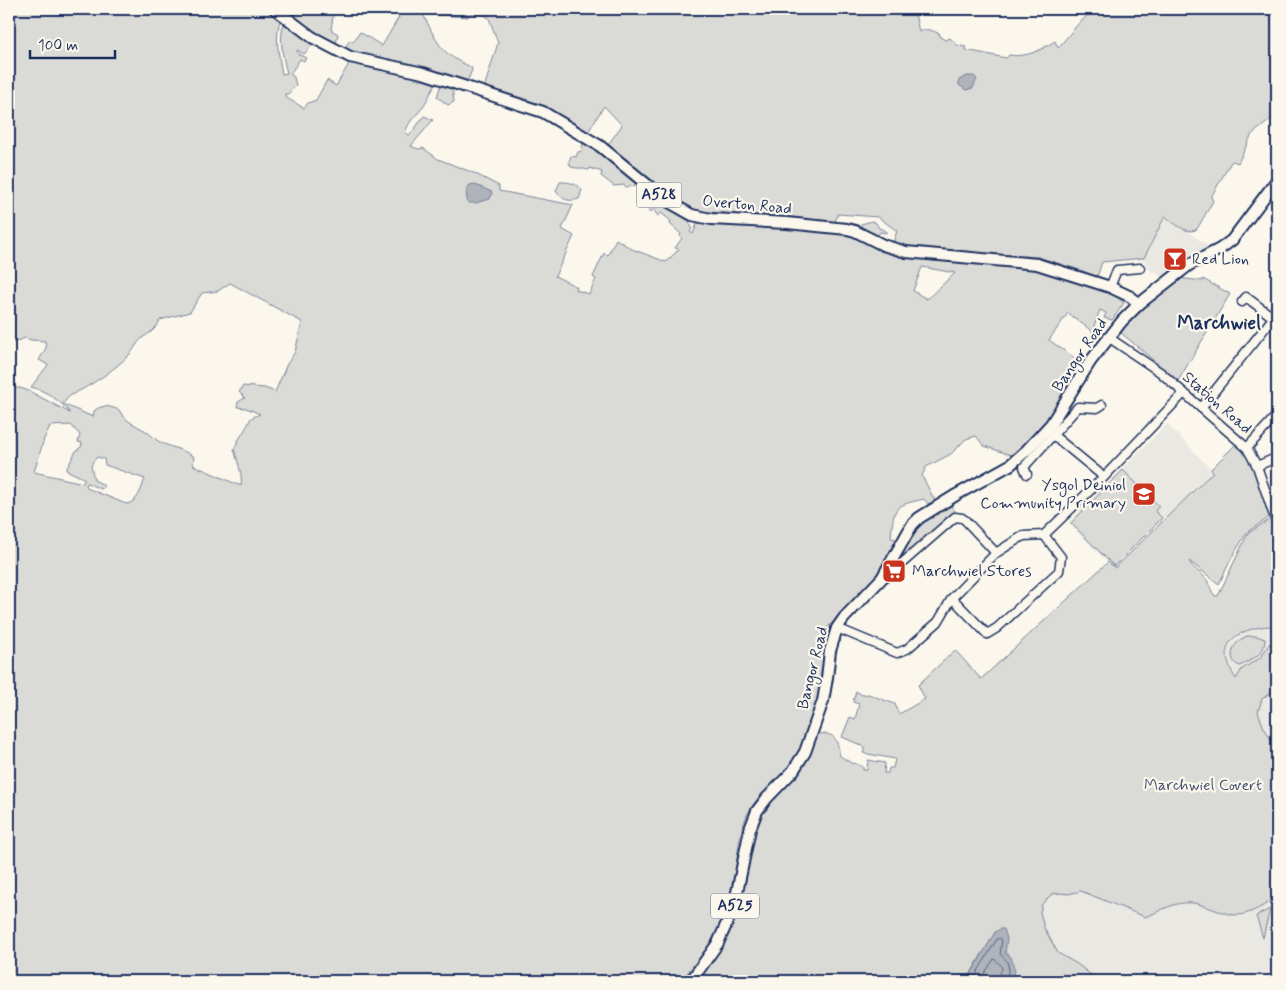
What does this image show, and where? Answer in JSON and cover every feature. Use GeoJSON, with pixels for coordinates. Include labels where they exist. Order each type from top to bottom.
{"type":"FeatureCollection","features":[{"type":"Feature","properties":{"kind":"main road","name":"Overton Road"},"geometry":{"type":"LineString","coordinates":[[276,9],[312,37],[350,57],[423,73],[543,112],[600,146],[667,201],[692,215],[711,219],[787,223],[847,229],[883,245],[900,250],[1037,264],[1110,287],[1132,298],[1138,304]]}},
{"type":"Feature","properties":{"kind":"main road","name":"A525"},"geometry":{"type":"LineString","coordinates":[[1138,304],[1188,264],[1220,249],[1232,240],[1277,180]]}},
{"type":"Feature","properties":{"kind":"main road","name":"Bangor Road"},"geometry":{"type":"LineString","coordinates":[[691,981],[718,943],[734,907],[750,829],[757,811],[766,798],[793,771],[805,752],[828,678],[830,652],[837,628],[882,578],[907,533],[919,518],[1010,465],[1027,450],[1051,424],[1108,337],[1138,304]]}},
{"type":"Feature","properties":{"kind":"street"},"geometry":{"type":"LineString","coordinates":[[1110,287],[1116,268],[1140,268]]}},
{"type":"Feature","properties":{"kind":"street"},"geometry":{"type":"LineString","coordinates":[[1201,408],[1276,316],[1246,297],[1242,302]]}},
{"type":"Feature","properties":{"kind":"street","name":"Station Road"},"geometry":{"type":"LineString","coordinates":[[1108,337],[1160,372],[1247,448],[1257,466],[1274,516]]}},
{"type":"Feature","properties":{"kind":"street"},"geometry":{"type":"LineString","coordinates":[[837,628],[896,653],[907,649],[938,622],[952,598],[996,554],[1023,536],[1044,535],[1184,393]]}},
{"type":"Feature","properties":{"kind":"street"},"geometry":{"type":"LineString","coordinates":[[1024,469],[1078,407],[1097,408],[1102,405]]}},
{"type":"Feature","properties":{"kind":"street"},"geometry":{"type":"LineString","coordinates":[[1247,448],[1276,419]]}},
{"type":"Feature","properties":{"kind":"street"},"geometry":{"type":"LineString","coordinates":[[1053,435],[1104,476]]}},
{"type":"Feature","properties":{"kind":"street"},"geometry":{"type":"LineString","coordinates":[[1257,466],[1271,460],[1277,461]]}},
{"type":"Feature","properties":{"kind":"street"},"geometry":{"type":"LineString","coordinates":[[900,565],[908,562],[955,518],[965,520],[996,554]]}},
{"type":"Feature","properties":{"kind":"street"},"geometry":{"type":"LineString","coordinates":[[952,598],[987,634],[997,628],[1059,572],[1061,557],[1044,535]]}},
{"type":"Feature","properties":{"kind":"shaded area"},"geometry":{"type":"Polygon","coordinates":[[[1165,216],[1211,248],[1190,258],[1162,280],[1156,271],[1152,273],[1143,260],[1165,216]]]}},
{"type":"Feature","properties":{"kind":"shaded area","name":"Ysgol Deiniol Community Primary"},"geometry":{"type":"Polygon","coordinates":[[[1167,424],[1214,472],[1114,569],[1068,523],[1167,424]]]}},
{"type":"Feature","properties":{"kind":"shaded area"},"geometry":{"type":"Polygon","coordinates":[[[1269,625],[1277,626],[1277,757],[1233,674],[1227,649],[1245,631],[1269,625]]]}},
{"type":"Feature","properties":{"kind":"shaded area"},"geometry":{"type":"Polygon","coordinates":[[[1047,878],[1156,913],[1169,905],[1192,903],[1238,915],[1254,910],[1277,897],[1277,981],[943,981],[1047,878]]]}},
{"type":"Feature","properties":{"kind":"green space"},"geometry":{"type":"Polygon","coordinates":[[[9,9],[270,9],[281,18],[277,39],[282,74],[287,73],[282,40],[285,22],[313,44],[304,54],[297,50],[298,54],[306,58],[304,61],[300,59],[290,74],[294,77],[296,86],[288,94],[285,94],[285,97],[304,108],[308,103],[316,100],[327,80],[336,86],[350,62],[411,73],[436,82],[421,110],[410,122],[405,133],[410,135],[424,116],[433,120],[411,146],[418,149],[423,148],[438,159],[474,173],[499,186],[499,191],[573,205],[562,229],[574,236],[555,276],[577,287],[576,290],[589,294],[596,279],[593,277],[604,253],[608,255],[616,239],[632,249],[666,262],[679,249],[675,248],[682,238],[681,234],[670,224],[671,221],[661,213],[658,216],[655,212],[655,209],[662,204],[689,221],[692,228],[690,232],[693,234],[697,224],[703,222],[839,231],[903,256],[926,256],[1028,265],[1106,287],[1124,303],[1112,320],[1104,318],[1106,313],[1100,310],[1094,326],[1100,328],[1101,331],[1091,343],[1088,341],[1093,332],[1068,313],[1049,340],[1083,364],[1083,367],[1053,412],[1014,456],[984,446],[976,436],[966,439],[951,454],[926,467],[922,476],[935,501],[928,504],[924,499],[906,504],[897,509],[893,519],[891,538],[896,539],[883,568],[872,582],[823,632],[823,660],[820,687],[814,713],[804,739],[789,767],[751,807],[739,842],[733,890],[725,916],[705,950],[680,981],[9,981],[9,388],[20,388],[29,391],[70,413],[53,397],[31,387],[48,365],[39,360],[46,348],[45,341],[25,338],[12,343],[9,347],[9,9]],[[922,267],[913,291],[927,299],[955,273],[922,267]],[[230,283],[218,291],[202,293],[190,312],[160,320],[154,329],[141,339],[131,353],[118,365],[71,396],[63,404],[93,417],[94,411],[100,407],[119,410],[127,420],[146,431],[158,441],[194,457],[193,465],[241,486],[240,472],[234,449],[251,418],[260,414],[246,408],[237,407],[238,402],[245,398],[239,392],[243,386],[265,388],[275,392],[287,364],[295,352],[302,322],[230,283]],[[71,425],[50,426],[34,472],[83,483],[85,479],[66,470],[76,451],[81,447],[82,443],[78,442],[80,435],[71,425]],[[98,457],[92,465],[94,480],[104,487],[101,489],[87,483],[86,486],[89,489],[126,504],[136,498],[145,479],[105,465],[104,459],[98,457]]]}},
{"type":"Feature","properties":{"kind":"green space"},"geometry":{"type":"Polygon","coordinates":[[[282,9],[334,9],[331,30],[338,34],[336,44],[321,36],[282,9]]]}},
{"type":"Feature","properties":{"kind":"green space"},"geometry":{"type":"Polygon","coordinates":[[[385,9],[917,9],[915,14],[919,32],[924,30],[932,31],[940,34],[940,37],[945,40],[950,38],[957,45],[966,47],[966,50],[1006,58],[1009,55],[1015,56],[1033,52],[1055,41],[1058,48],[1079,23],[1095,9],[1277,9],[1277,115],[1252,134],[1238,163],[1231,162],[1211,197],[1213,201],[1197,229],[1193,231],[1185,230],[1165,216],[1144,258],[1102,262],[1097,277],[1038,257],[924,249],[893,243],[897,231],[878,217],[838,214],[835,222],[696,211],[677,203],[607,146],[622,125],[604,106],[588,132],[538,105],[484,88],[498,43],[489,18],[482,14],[469,14],[468,17],[423,14],[436,40],[446,52],[471,67],[472,70],[467,82],[409,63],[353,54],[343,50],[350,40],[353,42],[360,32],[382,46],[399,17],[385,9]]]}},
{"type":"Feature","properties":{"kind":"green space"},"geometry":{"type":"Polygon","coordinates":[[[443,84],[452,87],[454,102],[448,105],[437,97],[443,84]]]}},
{"type":"Feature","properties":{"kind":"green space"},"geometry":{"type":"Polygon","coordinates":[[[583,142],[604,153],[639,186],[614,186],[601,176],[602,172],[590,168],[589,170],[571,167],[569,162],[571,156],[576,157],[578,152],[582,151],[583,142]]]}},
{"type":"Feature","properties":{"kind":"green space"},"geometry":{"type":"Polygon","coordinates":[[[560,182],[572,183],[580,188],[582,190],[579,199],[566,200],[561,196],[556,191],[560,182]]]}},
{"type":"Feature","properties":{"kind":"green space"},"geometry":{"type":"Polygon","coordinates":[[[646,193],[659,202],[651,212],[642,201],[646,193]]]}},
{"type":"Feature","properties":{"kind":"green space"},"geometry":{"type":"Polygon","coordinates":[[[872,221],[879,228],[886,231],[886,233],[880,232],[877,237],[860,229],[861,224],[872,221]]]}},
{"type":"Feature","properties":{"kind":"green space"},"geometry":{"type":"Polygon","coordinates":[[[1178,278],[1203,281],[1203,279],[1230,294],[1178,381],[1120,332],[1136,310],[1178,278]]]}},
{"type":"Feature","properties":{"kind":"green space","name":"Marchwiel Covert"},"geometry":{"type":"Polygon","coordinates":[[[1238,442],[1250,457],[1273,515],[1247,532],[1219,584],[1189,561],[1207,580],[1215,596],[1218,596],[1248,533],[1274,517],[1277,518],[1277,626],[1248,630],[1234,638],[1227,649],[1227,653],[1229,665],[1236,679],[1242,669],[1260,658],[1270,643],[1270,645],[1277,646],[1277,688],[1262,699],[1258,712],[1264,728],[1277,749],[1277,897],[1259,908],[1238,915],[1228,914],[1198,904],[1179,903],[1145,917],[1081,891],[1068,894],[1052,894],[1042,904],[1040,912],[1044,928],[1058,953],[1077,964],[1099,981],[1028,981],[1025,979],[1023,981],[1008,981],[1015,971],[983,952],[970,975],[970,981],[696,981],[729,932],[742,893],[757,822],[766,804],[815,734],[826,734],[834,737],[838,744],[840,756],[853,764],[863,767],[863,770],[867,770],[868,760],[885,763],[884,773],[888,773],[889,768],[893,768],[895,759],[863,753],[865,747],[842,737],[850,717],[855,719],[859,704],[853,702],[856,691],[862,695],[868,694],[895,704],[899,714],[925,699],[918,685],[955,650],[981,679],[1108,562],[1115,568],[1213,472],[1211,469],[1238,442]]]}},
{"type":"Feature","properties":{"kind":"green space"},"geometry":{"type":"Polygon","coordinates":[[[1123,470],[1159,506],[1155,511],[1162,518],[1114,566],[1071,523],[1123,470]]]}},
{"type":"Feature","properties":{"kind":"green space"},"geometry":{"type":"Polygon","coordinates":[[[948,502],[955,511],[897,565],[912,529],[948,502]]]}},
{"type":"Feature","properties":{"kind":"green space"},"geometry":{"type":"Polygon","coordinates":[[[1247,636],[1265,639],[1263,649],[1253,659],[1240,666],[1234,662],[1232,653],[1238,642],[1247,636]]]}},
{"type":"Feature","properties":{"kind":"green space"},"geometry":{"type":"Polygon","coordinates":[[[1270,909],[1263,938],[1256,916],[1270,909]]]}},
{"type":"Feature","properties":{"kind":"water"},"geometry":{"type":"Polygon","coordinates":[[[967,76],[974,76],[977,79],[973,88],[966,90],[959,85],[959,80],[967,76]]]}},
{"type":"Feature","properties":{"kind":"water"},"geometry":{"type":"Polygon","coordinates":[[[473,184],[492,192],[490,199],[468,203],[466,196],[468,187],[473,184]]]}},
{"type":"Feature","properties":{"kind":"water"},"geometry":{"type":"Polygon","coordinates":[[[1004,929],[1007,939],[1005,953],[1011,957],[1015,971],[1008,981],[970,981],[970,976],[995,932],[1004,929]]]}},
{"type":"Feature","properties":{"kind":"place","name":"Red Lion"},"geometry":{"type":"Point","coordinates":[1175,259]}},
{"type":"Feature","properties":{"kind":"place","name":"Ysgol Deiniol Community Primary"},"geometry":{"type":"Point","coordinates":[1144,494]}},
{"type":"Feature","properties":{"kind":"place","name":"Marchwiel Stores"},"geometry":{"type":"Point","coordinates":[894,571]}},
{"type":"Feature","properties":{"kind":"district","name":"Marchwiel"},"geometry":{"type":"Point","coordinates":[1219,323]}}]}
